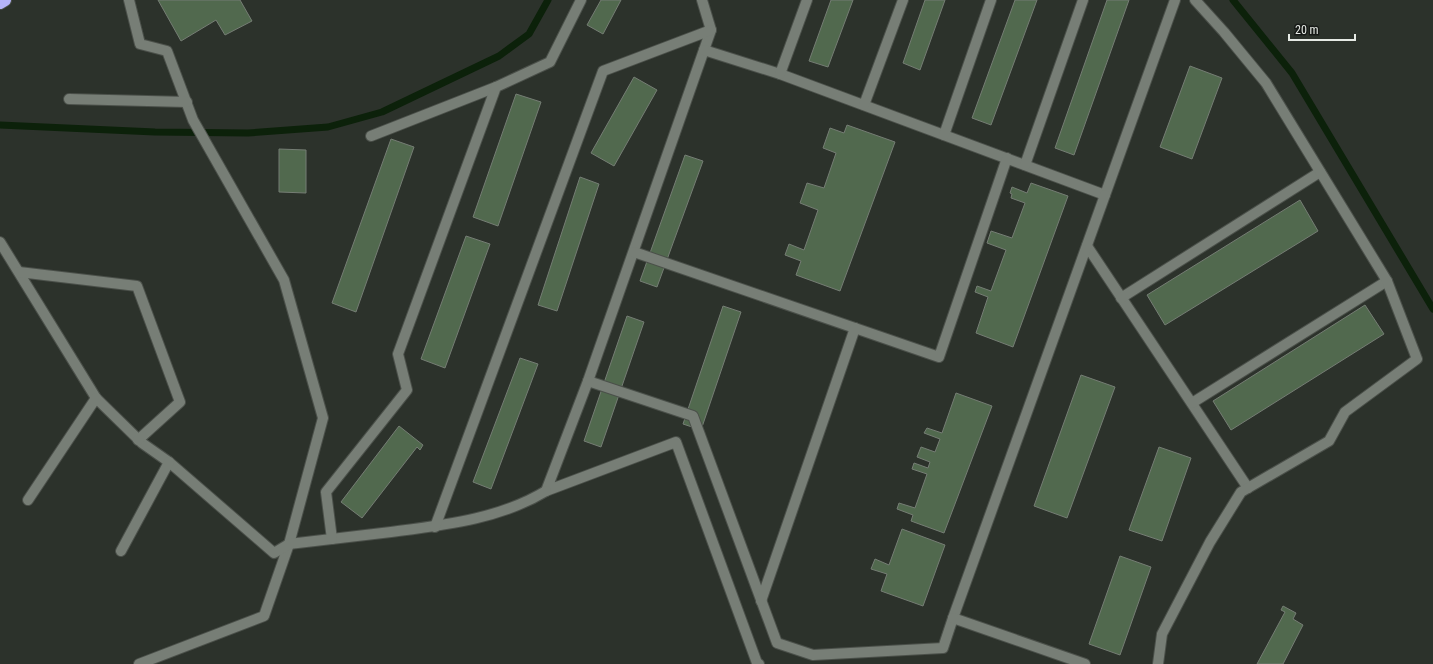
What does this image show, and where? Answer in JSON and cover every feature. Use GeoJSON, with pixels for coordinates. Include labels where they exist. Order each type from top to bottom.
{"type":"FeatureCollection","features":[{"type":"Feature","properties":{"kind":"highway"},"geometry":{"type":"LineString","coordinates":[[0,3],[5,0]]}},
{"type":"Feature","properties":{"kind":"street"},"geometry":{"type":"LineString","coordinates":[[129,0],[140,44],[167,52],[193,120],[284,280],[324,418],[289,544],[264,616],[139,664]]}},
{"type":"Feature","properties":{"kind":"street"},"geometry":{"type":"LineString","coordinates":[[370,136],[496,86],[550,62],[581,0]]}},
{"type":"Feature","properties":{"kind":"street"},"geometry":{"type":"LineString","coordinates":[[546,492],[588,381],[711,30],[702,0]]}},
{"type":"Feature","properties":{"kind":"street"},"geometry":{"type":"LineString","coordinates":[[780,74],[807,0]]}},
{"type":"Feature","properties":{"kind":"street"},"geometry":{"type":"LineString","coordinates":[[864,105],[903,0]]}},
{"type":"Feature","properties":{"kind":"street"},"geometry":{"type":"LineString","coordinates":[[944,135],[991,0]]}},
{"type":"Feature","properties":{"kind":"street"},"geometry":{"type":"LineString","coordinates":[[1026,165],[1083,0]]}},
{"type":"Feature","properties":{"kind":"street"},"geometry":{"type":"LineString","coordinates":[[588,381],[693,416],[777,644],[813,655],[943,648],[1175,0]]}},
{"type":"Feature","properties":{"kind":"street"},"geometry":{"type":"LineString","coordinates":[[1158,664],[1162,634],[1210,542],[1241,492],[1329,441],[1345,412],[1417,359],[1387,282],[1266,83],[1224,32],[1195,0]]}},
{"type":"Feature","properties":{"kind":"street"},"geometry":{"type":"LineString","coordinates":[[435,527],[603,71],[711,30]]}},
{"type":"Feature","properties":{"kind":"street"},"geometry":{"type":"LineString","coordinates":[[704,50],[780,74],[1105,195]]}},
{"type":"Feature","properties":{"kind":"street"},"geometry":{"type":"LineString","coordinates":[[332,539],[326,492],[406,390],[398,354],[496,86]]}},
{"type":"Feature","properties":{"kind":"street"},"geometry":{"type":"LineString","coordinates":[[69,99],[187,102]]}},
{"type":"Feature","properties":{"kind":"street"},"geometry":{"type":"LineString","coordinates":[[634,252],[938,357],[1007,158]]}},
{"type":"Feature","properties":{"kind":"street"},"geometry":{"type":"LineString","coordinates":[[1121,298],[1320,172]]}},
{"type":"Feature","properties":{"kind":"street"},"geometry":{"type":"LineString","coordinates":[[0,242],[96,398],[138,440],[169,462],[274,553],[289,544],[435,527],[489,516],[531,501],[546,492],[676,442],[759,664]]}},
{"type":"Feature","properties":{"kind":"street"},"geometry":{"type":"LineString","coordinates":[[1087,246],[1248,488]]}},
{"type":"Feature","properties":{"kind":"street"},"geometry":{"type":"LineString","coordinates":[[19,272],[137,286],[180,402],[138,440]]}},
{"type":"Feature","properties":{"kind":"street"},"geometry":{"type":"LineString","coordinates":[[1192,403],[1387,282]]}},
{"type":"Feature","properties":{"kind":"street"},"geometry":{"type":"LineString","coordinates":[[761,601],[855,328]]}},
{"type":"Feature","properties":{"kind":"street"},"geometry":{"type":"LineString","coordinates":[[28,500],[96,398]]}},
{"type":"Feature","properties":{"kind":"street"},"geometry":{"type":"LineString","coordinates":[[121,551],[169,462]]}},
{"type":"Feature","properties":{"kind":"street"},"geometry":{"type":"LineString","coordinates":[[953,618],[1085,664]]}},
{"type":"Feature","properties":{"kind":"building"},"geometry":{"type":"Polygon","coordinates":[[[158,0],[240,0],[252,21],[225,35],[216,20],[181,41],[158,0]]]}},
{"type":"Feature","properties":{"kind":"building"},"geometry":{"type":"Polygon","coordinates":[[[601,0],[621,0],[603,34],[587,25],[601,0]]]}},
{"type":"Feature","properties":{"kind":"building"},"geometry":{"type":"Polygon","coordinates":[[[831,0],[853,0],[828,67],[809,61],[831,0]]]}},
{"type":"Feature","properties":{"kind":"building"},"geometry":{"type":"Polygon","coordinates":[[[925,0],[945,0],[920,70],[903,63],[925,0]]]}},
{"type":"Feature","properties":{"kind":"building"},"geometry":{"type":"Polygon","coordinates":[[[1015,0],[1037,0],[991,125],[972,118],[1015,0]]]}},
{"type":"Feature","properties":{"kind":"building"},"geometry":{"type":"Polygon","coordinates":[[[1107,0],[1129,0],[1074,155],[1055,148],[1107,0]]]}},
{"type":"Feature","properties":{"kind":"building"},"geometry":{"type":"Polygon","coordinates":[[[1190,66],[1222,78],[1192,159],[1160,147],[1190,66]]]}},
{"type":"Feature","properties":{"kind":"building"},"geometry":{"type":"Polygon","coordinates":[[[634,77],[657,90],[614,166],[591,153],[634,77]]]}},
{"type":"Feature","properties":{"kind":"building"},"geometry":{"type":"Polygon","coordinates":[[[516,94],[541,102],[498,226],[473,217],[516,94]]]}},
{"type":"Feature","properties":{"kind":"building"},"geometry":{"type":"Polygon","coordinates":[[[847,125],[895,142],[840,291],[796,275],[801,261],[785,255],[789,244],[804,250],[818,210],[800,203],[807,183],[824,188],[836,153],[823,148],[830,128],[844,133],[847,125]]]}},
{"type":"Feature","properties":{"kind":"building"},"geometry":{"type":"Polygon","coordinates":[[[391,139],[414,147],[356,312],[332,303],[391,139]]]}},
{"type":"Feature","properties":{"kind":"building"},"geometry":{"type":"Polygon","coordinates":[[[279,149],[306,150],[306,193],[279,192],[279,149]]]}},
{"type":"Feature","properties":{"kind":"building"},"geometry":{"type":"Polygon","coordinates":[[[685,155],[703,161],[657,287],[640,281],[685,155]]]}},
{"type":"Feature","properties":{"kind":"building"},"geometry":{"type":"Polygon","coordinates":[[[580,177],[599,184],[557,311],[538,305],[580,177]]]}},
{"type":"Feature","properties":{"kind":"building"},"geometry":{"type":"Polygon","coordinates":[[[1031,183],[1068,196],[1013,347],[976,333],[988,297],[975,292],[977,286],[991,291],[1006,250],[987,243],[991,231],[1012,238],[1025,203],[1011,198],[1012,194],[1010,193],[1012,187],[1027,193],[1031,183]]]}},
{"type":"Feature","properties":{"kind":"building"},"geometry":{"type":"Polygon","coordinates":[[[1300,200],[1318,231],[1165,325],[1147,295],[1300,200]]]}},
{"type":"Feature","properties":{"kind":"building"},"geometry":{"type":"Polygon","coordinates":[[[466,236],[490,244],[445,368],[421,359],[466,236]]]}},
{"type":"Feature","properties":{"kind":"building"},"geometry":{"type":"Polygon","coordinates":[[[1365,305],[1384,334],[1231,430],[1213,401],[1365,305]]]}},
{"type":"Feature","properties":{"kind":"building"},"geometry":{"type":"Polygon","coordinates":[[[723,306],[741,312],[701,430],[683,424],[723,306]]]}},
{"type":"Feature","properties":{"kind":"building"},"geometry":{"type":"Polygon","coordinates":[[[627,316],[644,322],[601,447],[584,441],[627,316]]]}},
{"type":"Feature","properties":{"kind":"building"},"geometry":{"type":"Polygon","coordinates":[[[520,358],[538,364],[491,489],[473,482],[520,358]]]}},
{"type":"Feature","properties":{"kind":"building"},"geometry":{"type":"Polygon","coordinates":[[[1081,375],[1115,387],[1067,518],[1034,506],[1081,375]]]}},
{"type":"Feature","properties":{"kind":"building"},"geometry":{"type":"Polygon","coordinates":[[[956,393],[992,406],[944,533],[911,521],[913,515],[897,509],[899,503],[915,508],[927,474],[912,469],[914,463],[928,468],[930,462],[917,457],[921,447],[935,452],[940,439],[924,433],[927,428],[942,433],[956,393]]]}},
{"type":"Feature","properties":{"kind":"building"},"geometry":{"type":"Polygon","coordinates":[[[399,426],[423,445],[420,450],[417,447],[362,518],[341,502],[399,426]]]}},
{"type":"Feature","properties":{"kind":"building"},"geometry":{"type":"Polygon","coordinates":[[[1159,447],[1191,458],[1162,541],[1129,530],[1159,447]]]}},
{"type":"Feature","properties":{"kind":"building"},"geometry":{"type":"Polygon","coordinates":[[[902,529],[945,545],[923,606],[881,591],[887,574],[871,569],[875,559],[889,565],[902,529]]]}},
{"type":"Feature","properties":{"kind":"building"},"geometry":{"type":"Polygon","coordinates":[[[1120,556],[1151,567],[1120,655],[1089,644],[1120,556]]]}},
{"type":"Feature","properties":{"kind":"building"},"geometry":{"type":"Polygon","coordinates":[[[1283,606],[1296,613],[1293,619],[1303,625],[1283,664],[1257,664],[1285,612],[1281,610],[1283,606]]]}},
{"type":"Feature","properties":{"kind":"waterway"},"geometry":{"type":"LineString","coordinates":[[0,125],[155,132],[248,133],[328,127],[382,112],[499,56],[529,34],[548,0]]}},
{"type":"Feature","properties":{"kind":"waterway"},"geometry":{"type":"LineString","coordinates":[[1233,0],[1292,73],[1433,309]]}}]}
